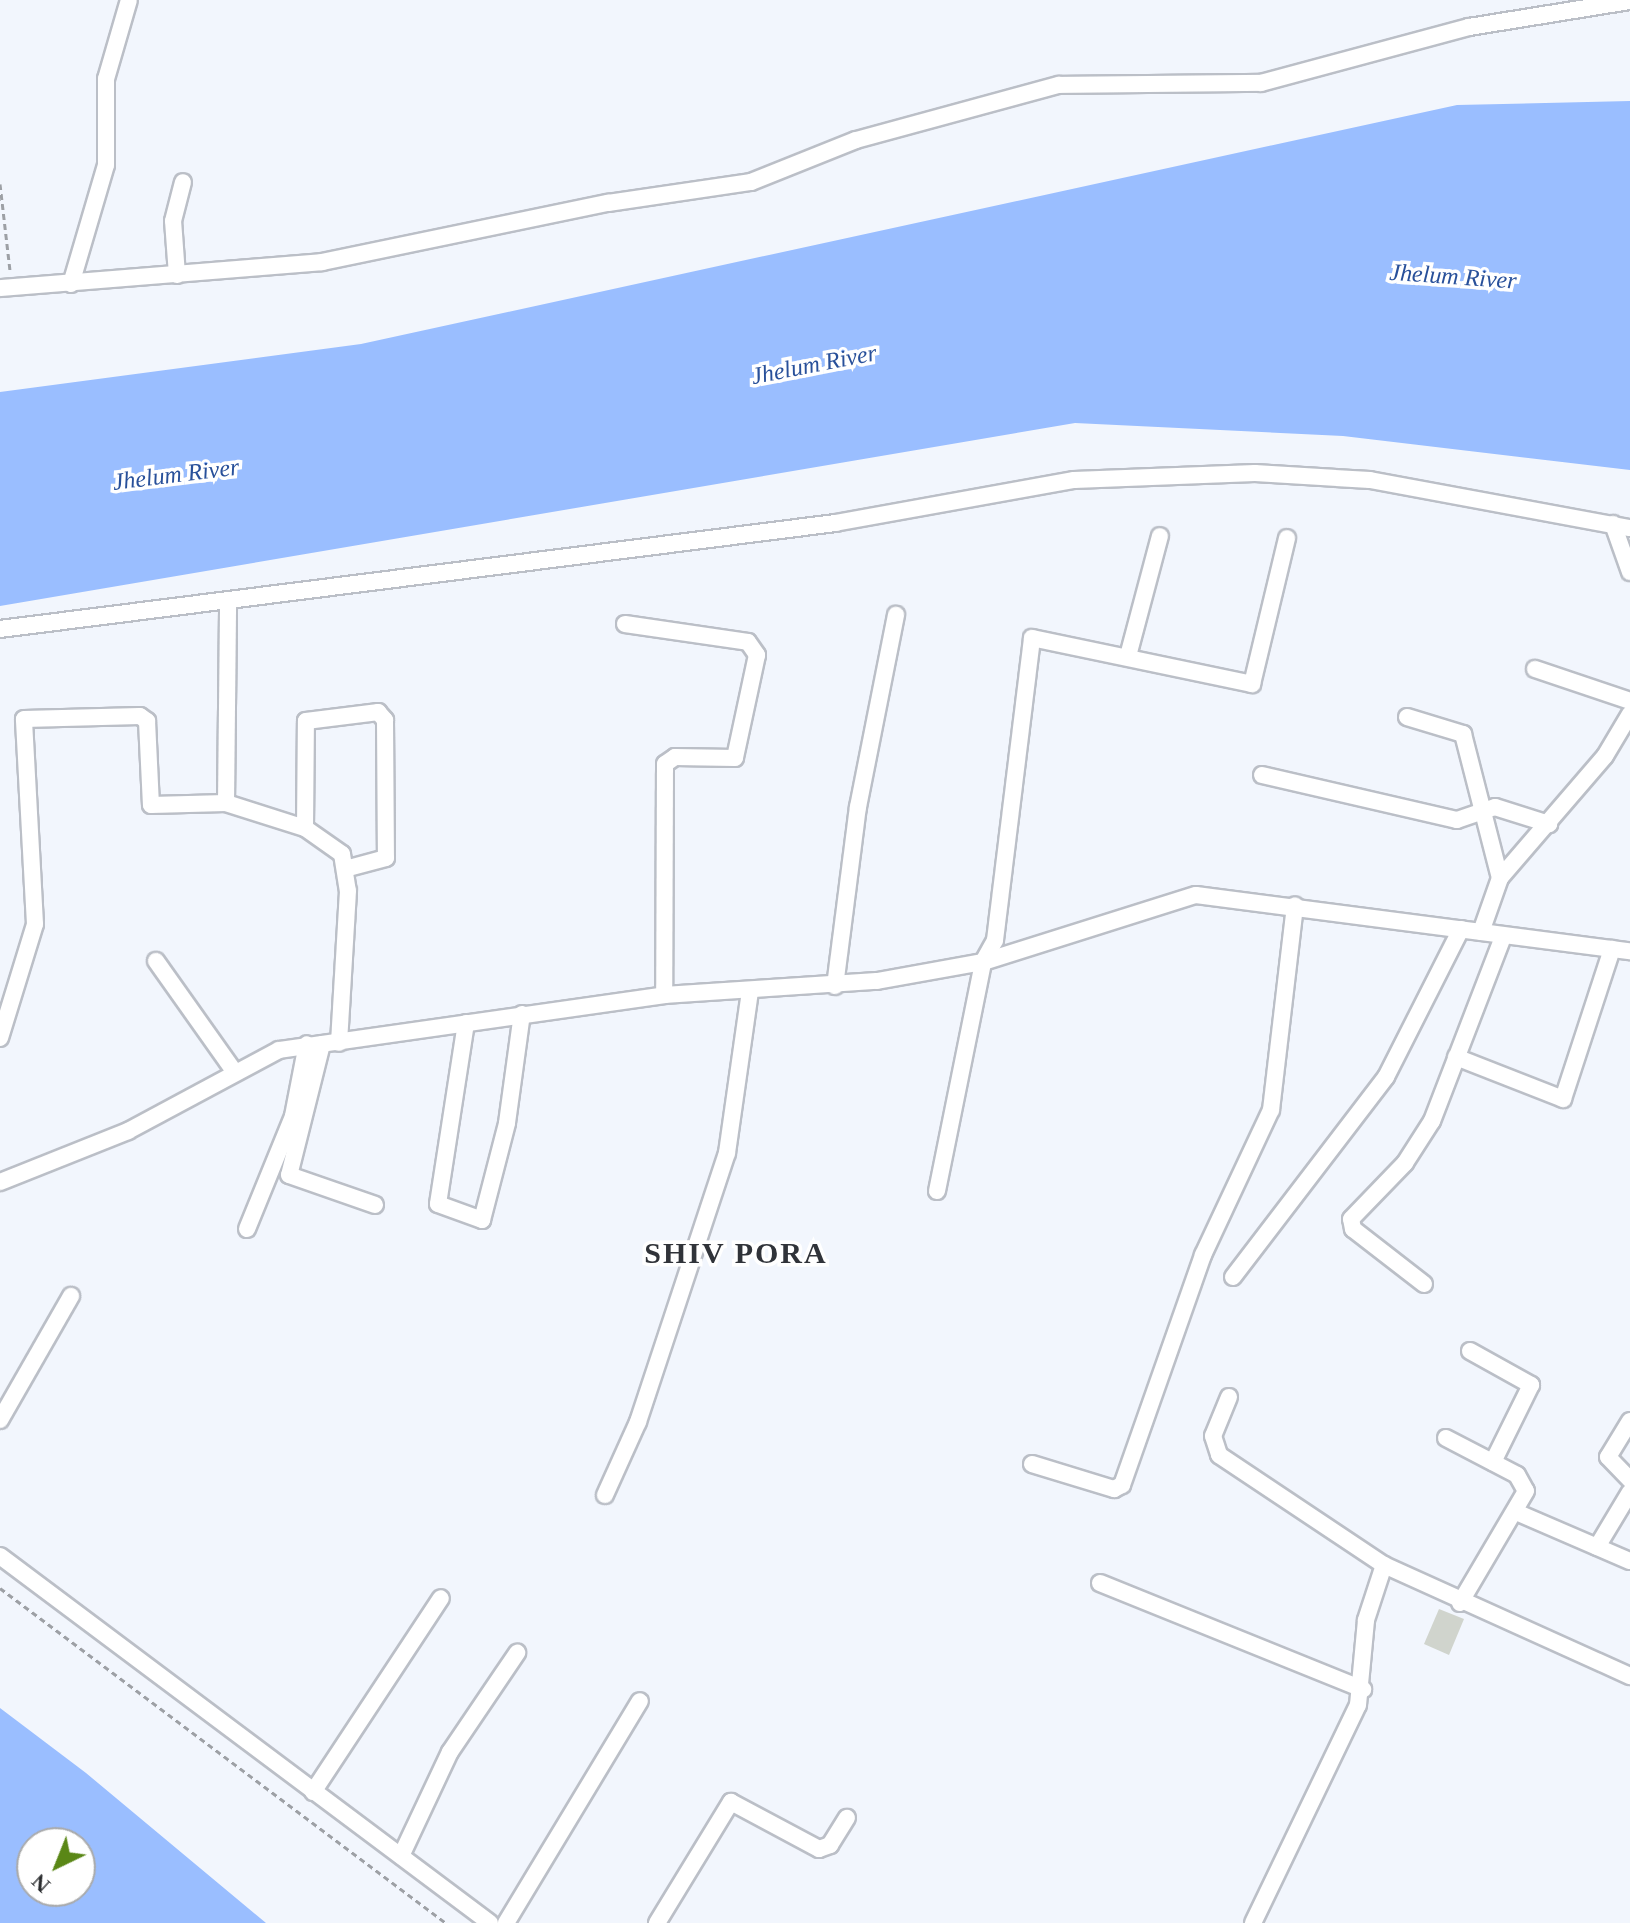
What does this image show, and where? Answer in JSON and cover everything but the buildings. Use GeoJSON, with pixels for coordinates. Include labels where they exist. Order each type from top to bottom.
{"type":"FeatureCollection","features":[{"type":"Feature","properties":{"kind":"street"},"geometry":{"type":"LineString","coordinates":[[71,284],[106,165],[106,79],[129,0]]}},
{"type":"Feature","properties":{"kind":"street"},"geometry":{"type":"LineString","coordinates":[[6,287],[322,262],[608,203],[751,182],[856,140],[1059,85],[1261,83],[1483,23],[1630,1]]}},
{"type":"Feature","properties":{"kind":"street"},"geometry":{"type":"LineString","coordinates":[[177,275],[173,221],[183,182]]}},
{"type":"Feature","properties":{"kind":"street"},"geometry":{"type":"LineString","coordinates":[[0,629],[228,603],[835,523],[1074,480],[1255,473],[1370,480],[1622,526],[1630,572]]}},
{"type":"Feature","properties":{"kind":"street"},"geometry":{"type":"LineString","coordinates":[[1128,656],[1160,536]]}},
{"type":"Feature","properties":{"kind":"street"},"geometry":{"type":"LineString","coordinates":[[937,1191],[983,962],[995,940],[1032,638],[1252,684],[1287,538]]}},
{"type":"Feature","properties":{"kind":"street"},"geometry":{"type":"LineString","coordinates":[[226,803],[228,603]]}},
{"type":"Feature","properties":{"kind":"street"},"geometry":{"type":"LineString","coordinates":[[835,986],[858,807],[896,615]]}},
{"type":"Feature","properties":{"kind":"street"},"geometry":{"type":"LineString","coordinates":[[625,624],[748,642],[757,655],[735,758],[675,757],[665,764],[664,995]]}},
{"type":"Feature","properties":{"kind":"street"},"geometry":{"type":"LineString","coordinates":[[1535,669],[1630,701]]}},
{"type":"Feature","properties":{"kind":"street"},"geometry":{"type":"LineString","coordinates":[[305,828],[306,721],[378,712],[385,720],[386,858],[376,866],[345,869]]}},
{"type":"Feature","properties":{"kind":"street"},"geometry":{"type":"LineString","coordinates":[[1481,932],[1500,878],[1549,824],[1630,714]]}},
{"type":"Feature","properties":{"kind":"street"},"geometry":{"type":"LineString","coordinates":[[1,1031],[35,924],[26,716],[143,716],[149,803],[226,803],[305,828],[337,847],[345,869],[339,1043]]}},
{"type":"Feature","properties":{"kind":"street"},"geometry":{"type":"LineString","coordinates":[[1407,717],[1461,731],[1500,878]]}},
{"type":"Feature","properties":{"kind":"street"},"geometry":{"type":"LineString","coordinates":[[1262,775],[1457,820],[1506,807],[1549,824]]}},
{"type":"Feature","properties":{"kind":"street"},"geometry":{"type":"LineString","coordinates":[[0,1182],[128,1131],[234,1071],[314,1044],[339,1043],[664,995],[835,986],[983,962],[1196,895],[1295,905],[1503,937],[1630,951]]}},
{"type":"Feature","properties":{"kind":"street"},"geometry":{"type":"LineString","coordinates":[[1032,1464],[1114,1489],[1122,1485],[1203,1255],[1271,1110],[1295,905]]}},
{"type":"Feature","properties":{"kind":"street"},"geometry":{"type":"LineString","coordinates":[[1233,1277],[1386,1077],[1461,929]]}},
{"type":"Feature","properties":{"kind":"street"},"geometry":{"type":"LineString","coordinates":[[1424,1284],[1350,1223],[1421,1141],[1503,937]]}},
{"type":"Feature","properties":{"kind":"street"},"geometry":{"type":"LineString","coordinates":[[1456,1057],[1563,1099],[1612,949]]}},
{"type":"Feature","properties":{"kind":"street"},"geometry":{"type":"LineString","coordinates":[[156,961],[234,1071]]}},
{"type":"Feature","properties":{"kind":"street"},"geometry":{"type":"LineString","coordinates":[[605,1495],[638,1422],[727,1153],[750,992]]}},
{"type":"Feature","properties":{"kind":"street"},"geometry":{"type":"LineString","coordinates":[[466,1023],[438,1204],[482,1220],[507,1123],[522,1014]]}},
{"type":"Feature","properties":{"kind":"street"},"geometry":{"type":"LineString","coordinates":[[314,1044],[289,1175],[375,1205]]}},
{"type":"Feature","properties":{"kind":"street"},"geometry":{"type":"LineString","coordinates":[[247,1229],[288,1129],[314,1044]]}},
{"type":"Feature","properties":{"kind":"street"},"geometry":{"type":"LineString","coordinates":[[0,1420],[71,1296]]}},
{"type":"Feature","properties":{"kind":"street"},"geometry":{"type":"LineString","coordinates":[[1470,1351],[1531,1385],[1493,1462]]}},
{"type":"Feature","properties":{"kind":"street"},"geometry":{"type":"LineString","coordinates":[[1229,1397],[1213,1436],[1219,1455],[1384,1565],[1460,1603],[1630,1676]]}},
{"type":"Feature","properties":{"kind":"street"},"geometry":{"type":"LineString","coordinates":[[1630,1421],[1608,1457],[1630,1480]]}},
{"type":"Feature","properties":{"kind":"street"},"geometry":{"type":"LineString","coordinates":[[1446,1438],[1493,1462],[1525,1484],[1516,1512],[1460,1603]]}},
{"type":"Feature","properties":{"kind":"street"},"geometry":{"type":"LineString","coordinates":[[1597,1547],[1630,1492]]}},
{"type":"Feature","properties":{"kind":"street"},"geometry":{"type":"LineString","coordinates":[[1516,1512],[1630,1561]]}},
{"type":"Feature","properties":{"kind":"street"},"geometry":{"type":"LineString","coordinates":[[0,1556],[490,1923]]}},
{"type":"Feature","properties":{"kind":"street"},"geometry":{"type":"LineString","coordinates":[[1253,1923],[1363,1689],[1366,1620],[1384,1565]]}},
{"type":"Feature","properties":{"kind":"street"},"geometry":{"type":"LineString","coordinates":[[1100,1583],[1363,1689]]}},
{"type":"Feature","properties":{"kind":"street"},"geometry":{"type":"LineString","coordinates":[[313,1792],[441,1598]]}},
{"type":"Feature","properties":{"kind":"street"},"geometry":{"type":"LineString","coordinates":[[401,1856],[450,1752],[517,1653]]}},
{"type":"Feature","properties":{"kind":"street"},"geometry":{"type":"LineString","coordinates":[[506,1923],[640,1701]]}},
{"type":"Feature","properties":{"kind":"street"},"geometry":{"type":"LineString","coordinates":[[657,1923],[731,1802],[819,1849],[830,1845],[847,1818]]}},
{"type":"Feature","properties":{"kind":"path"},"geometry":{"type":"LineString","coordinates":[[0,184],[6,287]]}},
{"type":"Feature","properties":{"kind":"path"},"geometry":{"type":"LineString","coordinates":[[0,1588],[446,1923]]}},
{"type":"Feature","properties":{"kind":"water","name":"Jhelum River"},"geometry":{"type":"Polygon","coordinates":[[[1630,101],[1630,470],[1343,436],[1075,423],[0,606],[0,392],[361,344],[1457,105],[1630,101]]]}},
{"type":"Feature","properties":{"kind":"water"},"geometry":{"type":"Polygon","coordinates":[[[0,1708],[86,1773],[266,1923],[0,1923],[0,1708]]]}},
{"type":"Feature","properties":{"kind":"district","name":"SHIV PORA"},"geometry":{"type":"Point","coordinates":[736,1253]}}]}
